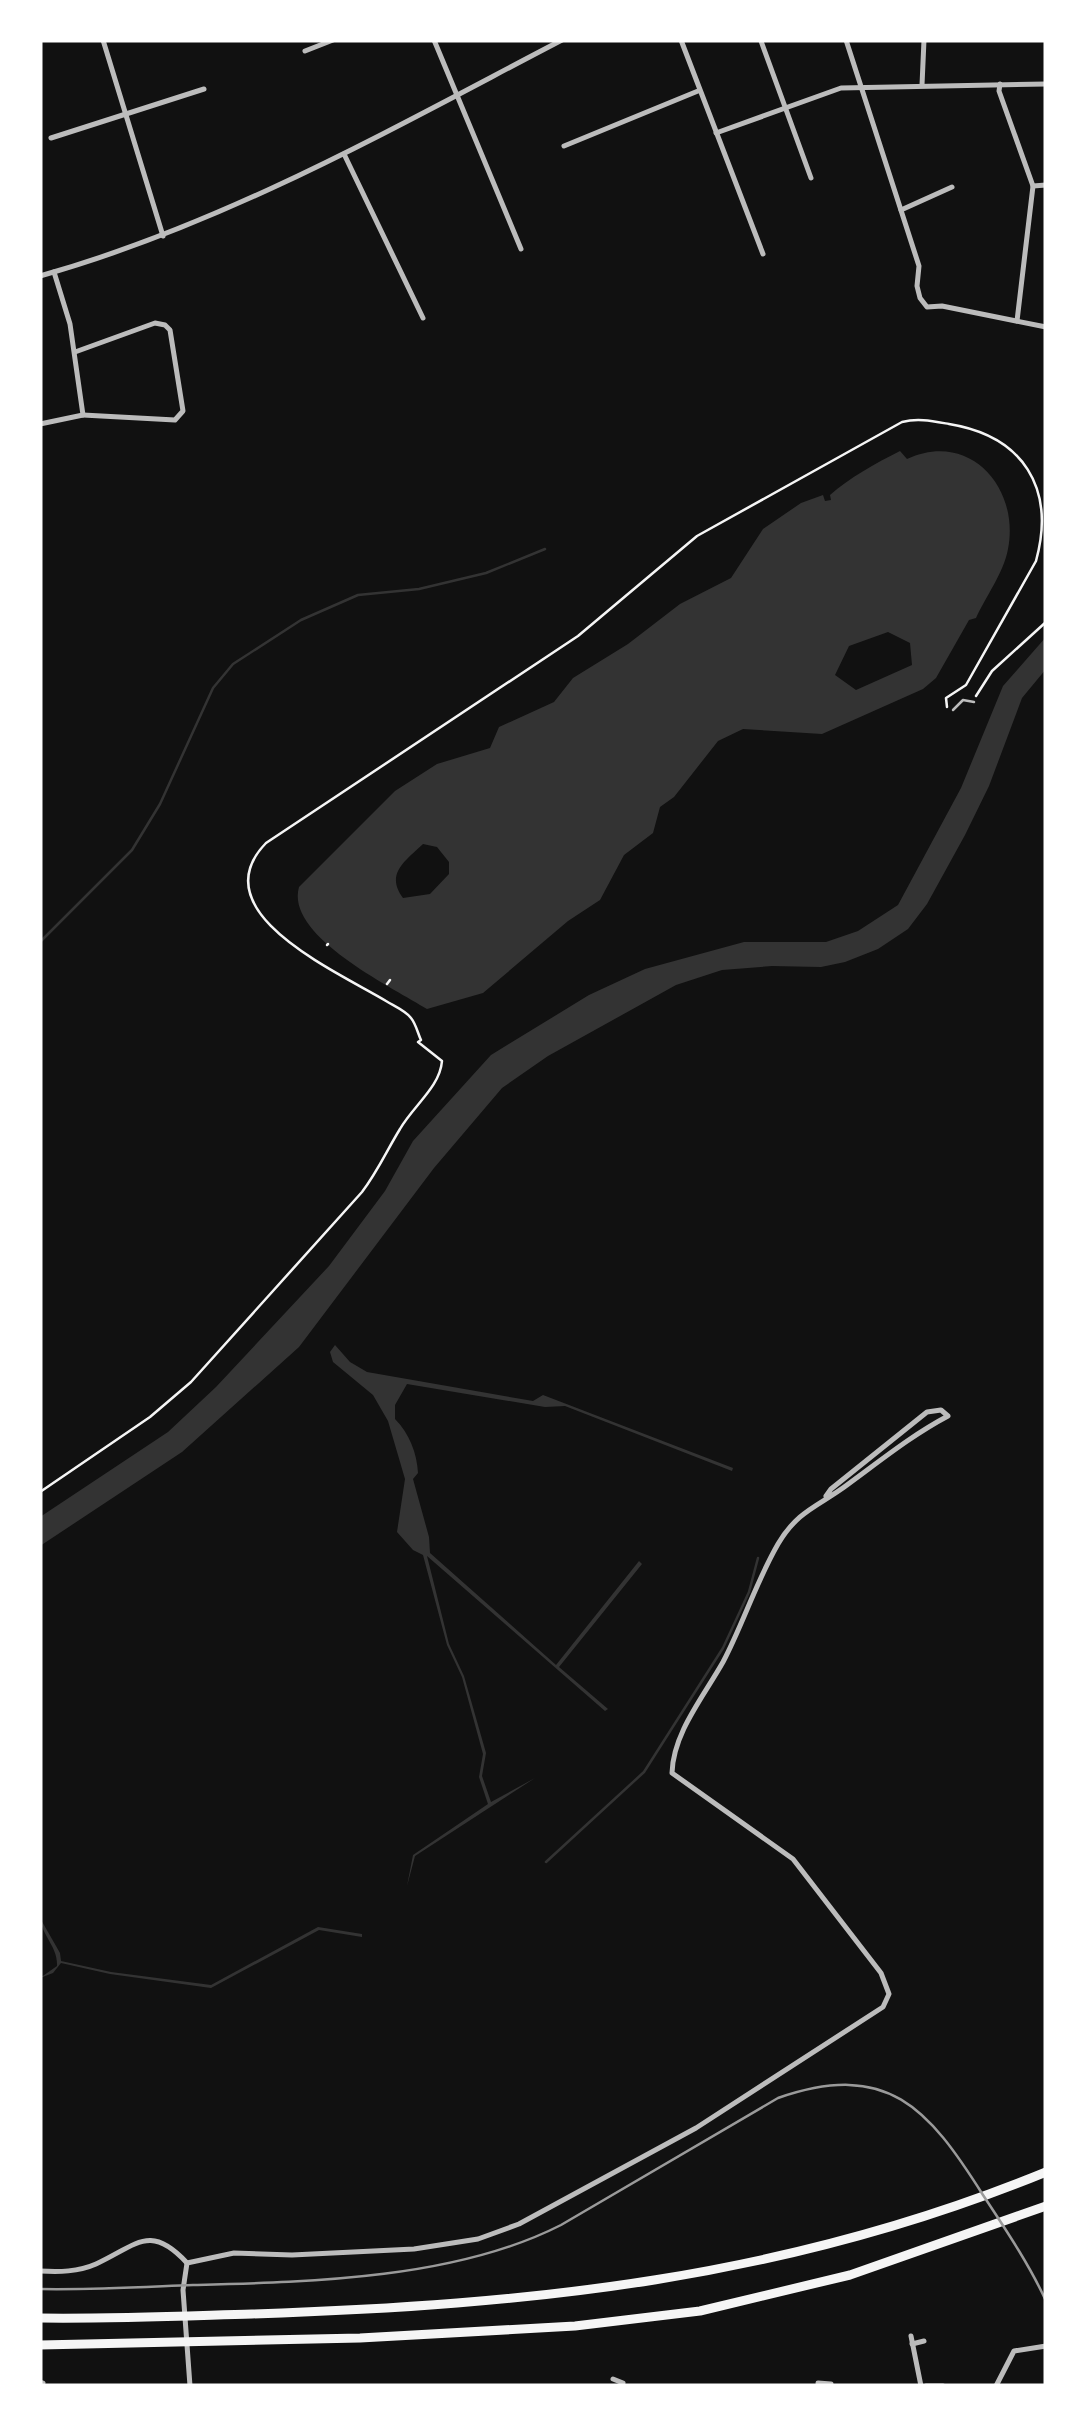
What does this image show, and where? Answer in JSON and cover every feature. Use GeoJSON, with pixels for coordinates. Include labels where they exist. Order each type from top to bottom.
{"type":"FeatureCollection","features":[{"type":"Feature","properties":{"kind":"highway"},"geometry":{"type":"LineString","coordinates":[[40,2318],[361,2310],[570,2294],[702,2274],[842,2242],[978,2200],[1046,2172]]}},
{"type":"Feature","properties":{"kind":"highway"},"geometry":{"type":"LineString","coordinates":[[40,2345],[399,2336],[575,2326],[700,2311],[850,2274],[1046,2206]]}},
{"type":"Feature","properties":{"kind":"street"},"geometry":{"type":"LineString","coordinates":[[103,40],[163,236]]}},
{"type":"Feature","properties":{"kind":"street"},"geometry":{"type":"LineString","coordinates":[[305,52],[332,40]]}},
{"type":"Feature","properties":{"kind":"street"},"geometry":{"type":"LineString","coordinates":[[434,40],[522,249]]}},
{"type":"Feature","properties":{"kind":"street"},"geometry":{"type":"LineString","coordinates":[[40,276],[163,236],[344,154],[562,40]]}},
{"type":"Feature","properties":{"kind":"street"},"geometry":{"type":"LineString","coordinates":[[681,40],[763,254]]}},
{"type":"Feature","properties":{"kind":"street"},"geometry":{"type":"LineString","coordinates":[[846,40],[919,266],[920,298],[927,307],[942,306],[1046,327]]}},
{"type":"Feature","properties":{"kind":"street"},"geometry":{"type":"LineString","coordinates":[[922,85],[924,40]]}},
{"type":"Feature","properties":{"kind":"street"},"geometry":{"type":"LineString","coordinates":[[761,41],[812,178]]}},
{"type":"Feature","properties":{"kind":"street"},"geometry":{"type":"LineString","coordinates":[[1000,84],[1033,186],[1017,321]]}},
{"type":"Feature","properties":{"kind":"street"},"geometry":{"type":"LineString","coordinates":[[716,134],[842,88],[1046,84]]}},
{"type":"Feature","properties":{"kind":"street"},"geometry":{"type":"LineString","coordinates":[[51,138],[204,89]]}},
{"type":"Feature","properties":{"kind":"street"},"geometry":{"type":"LineString","coordinates":[[564,146],[698,91]]}},
{"type":"Feature","properties":{"kind":"street"},"geometry":{"type":"LineString","coordinates":[[344,154],[424,318]]}},
{"type":"Feature","properties":{"kind":"street"},"geometry":{"type":"LineString","coordinates":[[1033,186],[1046,185]]}},
{"type":"Feature","properties":{"kind":"street"},"geometry":{"type":"LineString","coordinates":[[901,210],[952,187]]}},
{"type":"Feature","properties":{"kind":"street"},"geometry":{"type":"LineString","coordinates":[[54,272],[70,324],[83,415]]}},
{"type":"Feature","properties":{"kind":"street"},"geometry":{"type":"LineString","coordinates":[[40,424],[83,415],[175,420],[183,411],[168,326],[155,323],[75,352]]}},
{"type":"Feature","properties":{"kind":"street"},"geometry":{"type":"LineString","coordinates":[[187,2263],[234,2253],[414,2249],[478,2238],[519,2224],[696,2128],[883,2007],[889,1994],[881,1973],[793,1860],[672,1773],[672,1761],[690,1718],[723,1662],[779,1542],[802,1514],[927,1412],[942,1410],[948,1416],[826,1496]]}},
{"type":"Feature","properties":{"kind":"street"},"geometry":{"type":"LineString","coordinates":[[40,2271],[73,2271],[146,2240],[170,2245],[187,2263]]}},
{"type":"Feature","properties":{"kind":"street"},"geometry":{"type":"LineString","coordinates":[[187,2263],[184,2275],[190,2384]]}},
{"type":"Feature","properties":{"kind":"street"},"geometry":{"type":"LineString","coordinates":[[911,2336],[923,2386],[943,2386]]}},
{"type":"Feature","properties":{"kind":"street"},"geometry":{"type":"LineString","coordinates":[[912,2344],[924,2341]]}},
{"type":"Feature","properties":{"kind":"street"},"geometry":{"type":"LineString","coordinates":[[996,2386],[1014,2352],[1046,2346]]}},
{"type":"Feature","properties":{"kind":"street"},"geometry":{"type":"LineString","coordinates":[[818,2384],[831,2385],[834,2374]]}},
{"type":"Feature","properties":{"kind":"street"},"geometry":{"type":"LineString","coordinates":[[612,2378],[624,2382]]}},
{"type":"Feature","properties":{"kind":"lane"},"geometry":{"type":"LineString","coordinates":[[954,710],[962,700],[974,702]]}},
{"type":"Feature","properties":{"kind":"path"},"geometry":{"type":"LineString","coordinates":[[40,1492],[150,1417],[203,1370],[362,1192],[383,1164],[399,1130],[441,1073],[442,1061],[418,1042],[410,1016],[292,943],[256,910],[247,887],[251,862],[266,842],[578,636],[681,546],[902,422],[916,419],[986,432],[1012,447],[1029,471],[1042,514],[1042,539],[1036,561],[966,685],[946,698],[946,707],[954,710]]}},
{"type":"Feature","properties":{"kind":"path"},"geometry":{"type":"LineString","coordinates":[[974,702],[992,671],[1046,622]]}},
{"type":"Feature","properties":{"kind":"shaded area"},"geometry":{"type":"Polygon","coordinates":[[[900,451],[907,459],[930,452],[951,452],[969,458],[998,486],[1010,526],[1006,558],[994,585],[936,678],[923,689],[822,734],[743,729],[718,741],[674,797],[660,807],[653,833],[624,855],[600,900],[568,921],[483,993],[427,1009],[367,974],[308,924],[299,905],[299,887],[395,791],[437,764],[490,748],[499,727],[554,702],[573,678],[628,644],[680,604],[731,578],[763,529],[801,503],[823,495],[825,501],[831,500],[830,495],[846,483],[900,451]],[[888,632],[849,646],[835,675],[856,690],[912,665],[910,643],[888,632]],[[423,844],[397,875],[403,898],[430,894],[449,874],[449,862],[437,847],[423,844]]]}},
{"type":"Feature","properties":{"kind":"shaded area"},"geometry":{"type":"Polygon","coordinates":[[[1046,637],[1046,669],[1022,698],[989,786],[965,835],[927,904],[908,929],[878,949],[845,962],[821,967],[722,970],[676,985],[548,1056],[502,1088],[434,1168],[299,1347],[182,1452],[40,1546],[40,1517],[168,1432],[216,1387],[329,1266],[385,1191],[413,1141],[491,1055],[589,995],[645,969],[744,942],[826,942],[858,931],[898,905],[961,788],[1003,686],[1046,637]]]}},
{"type":"Feature","properties":{"kind":"shaded area"},"geometry":{"type":"Polygon","coordinates":[[[335,1345],[350,1362],[367,1372],[533,1401],[543,1395],[733,1468],[732,1471],[565,1406],[545,1407],[407,1384],[395,1405],[395,1419],[416,1458],[418,1473],[413,1479],[430,1553],[556,1665],[639,1561],[642,1564],[559,1667],[608,1709],[605,1711],[427,1556],[449,1644],[464,1676],[486,1753],[482,1776],[491,1802],[535,1778],[415,1856],[407,1886],[413,1855],[488,1804],[479,1777],[483,1754],[462,1677],[447,1645],[423,1555],[397,1532],[405,1479],[388,1421],[373,1395],[333,1362],[330,1352],[335,1345]]]}},
{"type":"Feature","properties":{"kind":"shaded area"},"geometry":{"type":"Polygon","coordinates":[[[40,1918],[61,1961],[211,1985],[318,1927],[362,1937],[319,1930],[211,1988],[110,1974],[61,1963],[53,1973],[40,1978],[57,1966],[40,1918]]]}},
{"type":"Feature","properties":{"kind":"waterway"},"geometry":{"type":"LineString","coordinates":[[40,942],[132,850],[160,804],[213,688],[233,664],[301,620],[358,595],[419,589],[486,573],[545,549]]}},
{"type":"Feature","properties":{"kind":"waterway"},"geometry":{"type":"LineString","coordinates":[[546,1862],[644,1772],[723,1648],[749,1592],[758,1558]]}},
{"type":"Feature","properties":{"kind":"tram line"},"geometry":{"type":"LineString","coordinates":[[40,2289],[333,2279],[475,2257],[561,2225],[778,2098],[849,2085],[877,2089],[923,2116],[963,2164],[1009,2234],[1046,2301]]}}]}
